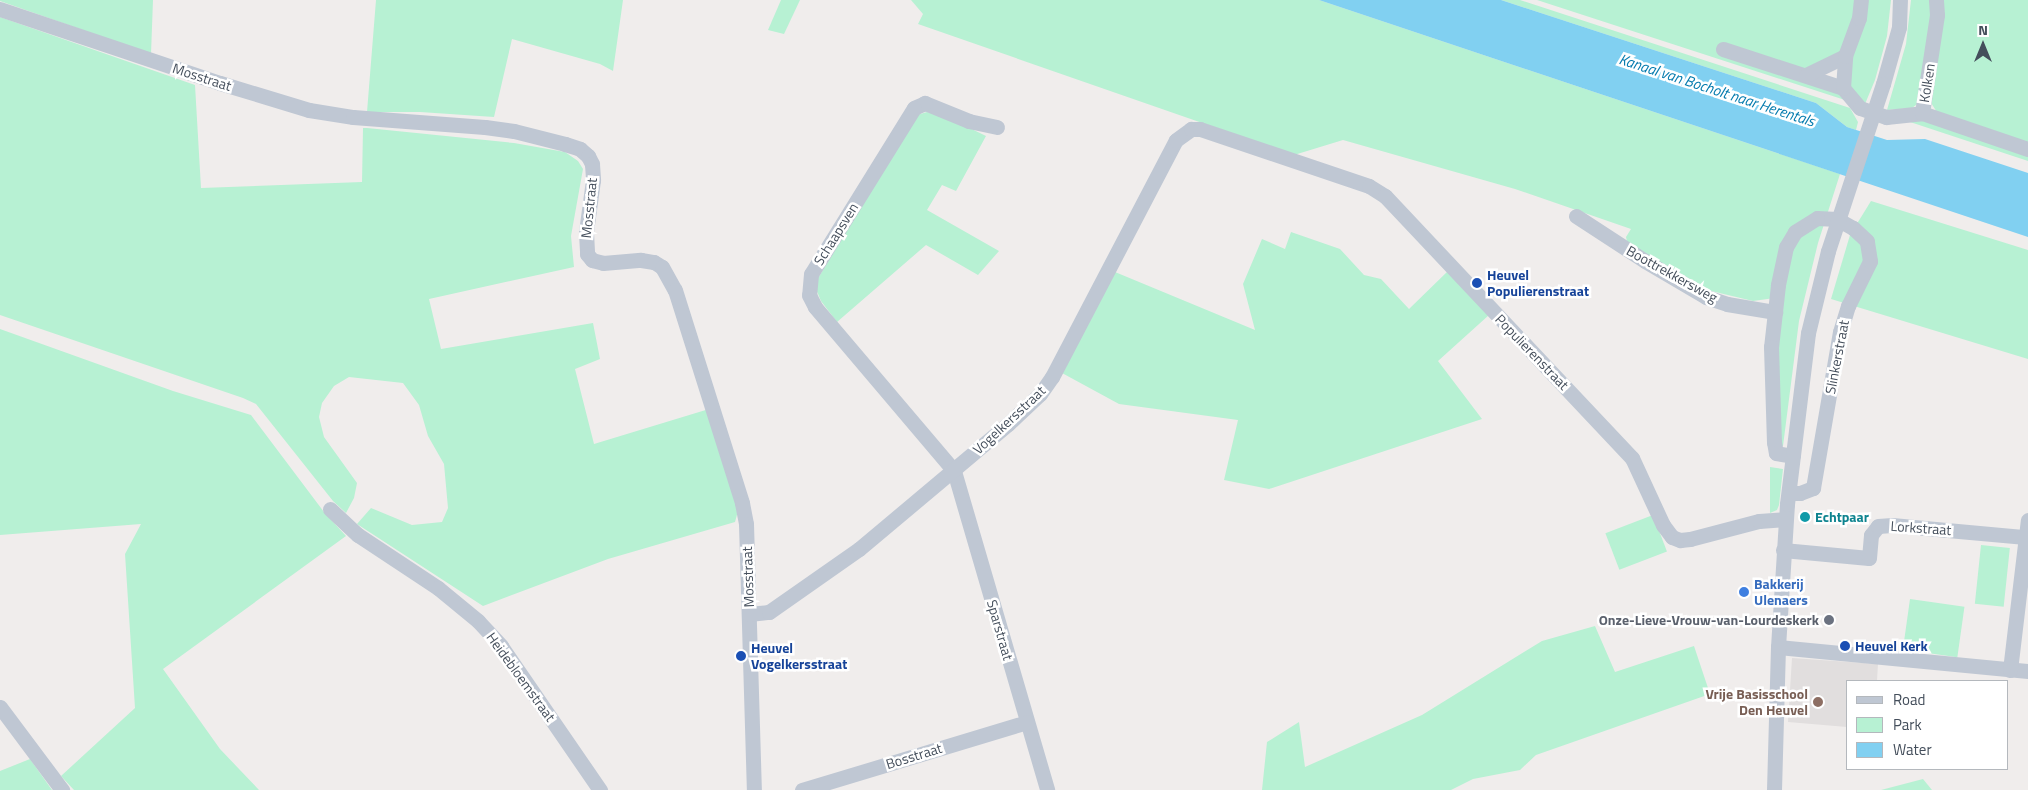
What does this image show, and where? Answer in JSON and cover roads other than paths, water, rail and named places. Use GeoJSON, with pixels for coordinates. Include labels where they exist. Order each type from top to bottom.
{"type":"FeatureCollection","features":[{"type":"Feature","properties":{"kind":"street"},"geometry":{"type":"LineString","coordinates":[[1843,88],[1845,56],[1859,18],[1860,0]]}},
{"type":"Feature","properties":{"kind":"street"},"geometry":{"type":"LineString","coordinates":[[1774,790],[1778,647],[1785,519],[1808,333],[1828,251],[1883,84],[1899,27],[1900,0]]}},
{"type":"Feature","properties":{"kind":"street","name":"Kolken"},"geometry":{"type":"LineString","coordinates":[[1936,0],[1937,15],[1922,113],[2028,149]]}},
{"type":"Feature","properties":{"kind":"street","name":"Mosstraat"},"geometry":{"type":"LineString","coordinates":[[0,9],[203,78],[310,110],[353,117],[514,131],[580,149],[588,156],[593,171],[586,232],[587,254],[592,260],[603,263],[641,260],[654,262],[662,267],[675,290],[742,502],[746,524],[754,790]]}},
{"type":"Feature","properties":{"kind":"street"},"geometry":{"type":"LineString","coordinates":[[1723,49],[1843,88],[1860,108],[1886,117],[1922,113]]}},
{"type":"Feature","properties":{"kind":"street"},"geometry":{"type":"LineString","coordinates":[[1806,75],[1845,56]]}},
{"type":"Feature","properties":{"kind":"street","name":"Schaapsven"},"geometry":{"type":"LineString","coordinates":[[954,471],[815,307],[809,295],[810,281],[811,274],[914,108],[925,103],[969,121],[997,127]]}},
{"type":"Feature","properties":{"kind":"street","name":"Vogelkersstraat"},"geometry":{"type":"LineString","coordinates":[[749,614],[769,612],[859,549],[954,471],[1025,409],[1052,377],[1176,140],[1191,129],[1200,129]]}},
{"type":"Feature","properties":{"kind":"street","name":"Populierenstraat"},"geometry":{"type":"LineString","coordinates":[[1200,129],[1369,186],[1385,196],[1632,458],[1663,525],[1672,537],[1680,540],[1690,539],[1759,520],[1785,519]]}},
{"type":"Feature","properties":{"kind":"street","name":"Boottrekkersweg"},"geometry":{"type":"LineString","coordinates":[[1576,216],[1645,261],[1706,296],[1727,304],[1775,312]]}},
{"type":"Feature","properties":{"kind":"street","name":"Slinkerstraat"},"geometry":{"type":"LineString","coordinates":[[1789,492],[1800,493],[1813,488],[1840,332],[1848,306],[1870,261],[1867,241],[1860,233],[1837,219],[1817,218],[1795,232],[1786,246],[1778,285],[1771,363],[1774,442],[1776,453],[1793,456]]}},
{"type":"Feature","properties":{"kind":"street","name":"Sparstraat"},"geometry":{"type":"LineString","coordinates":[[954,471],[1047,790]]}},
{"type":"Feature","properties":{"kind":"street","name":"Heidebloemstraat"},"geometry":{"type":"LineString","coordinates":[[330,509],[358,535],[438,588],[478,621],[501,646],[600,790]]}},
{"type":"Feature","properties":{"kind":"street"},"geometry":{"type":"LineString","coordinates":[[2010,670],[2028,520]]}},
{"type":"Feature","properties":{"kind":"street","name":"Lorkstraat"},"geometry":{"type":"LineString","coordinates":[[1783,550],[1869,558],[1871,535],[1878,526],[1892,524],[2025,537]]}},
{"type":"Feature","properties":{"kind":"street"},"geometry":{"type":"LineString","coordinates":[[1778,647],[2028,671]]}},
{"type":"Feature","properties":{"kind":"street"},"geometry":{"type":"LineString","coordinates":[[0,707],[62,790]]}},
{"type":"Feature","properties":{"kind":"street","name":"Bosstraat"},"geometry":{"type":"LineString","coordinates":[[802,790],[1027,722]]}},
{"type":"Feature","properties":{"kind":"water","name":"Kanaal van Bocholt naar Herentals"},"geometry":{"type":"Polygon","coordinates":[[[1319,0],[1501,0],[1816,103],[1847,127],[1887,140],[1925,139],[2028,173],[2028,237],[1319,0]]]}},
{"type":"Feature","properties":{"kind":"place","name":"Heuvel Populierenstraat"},"geometry":{"type":"Point","coordinates":[1477,283]}},
{"type":"Feature","properties":{"kind":"place","name":"Echtpaar"},"geometry":{"type":"Point","coordinates":[1805,517]}},
{"type":"Feature","properties":{"kind":"place","name":"Bakkerij Ulenaers"},"geometry":{"type":"Point","coordinates":[1744,592]}},
{"type":"Feature","properties":{"kind":"place","name":"Onze-Lieve-Vrouw-van-Lourdeskerk"},"geometry":{"type":"Point","coordinates":[1829,620]}},
{"type":"Feature","properties":{"kind":"place","name":"Heuvel Kerk"},"geometry":{"type":"Point","coordinates":[1845,646]}},
{"type":"Feature","properties":{"kind":"place","name":"Heuvel Vogelkersstraat"},"geometry":{"type":"Point","coordinates":[741,656]}},
{"type":"Feature","properties":{"kind":"place","name":"Vrije Basisschool Den Heuvel"},"geometry":{"type":"Point","coordinates":[1818,702]}}]}
